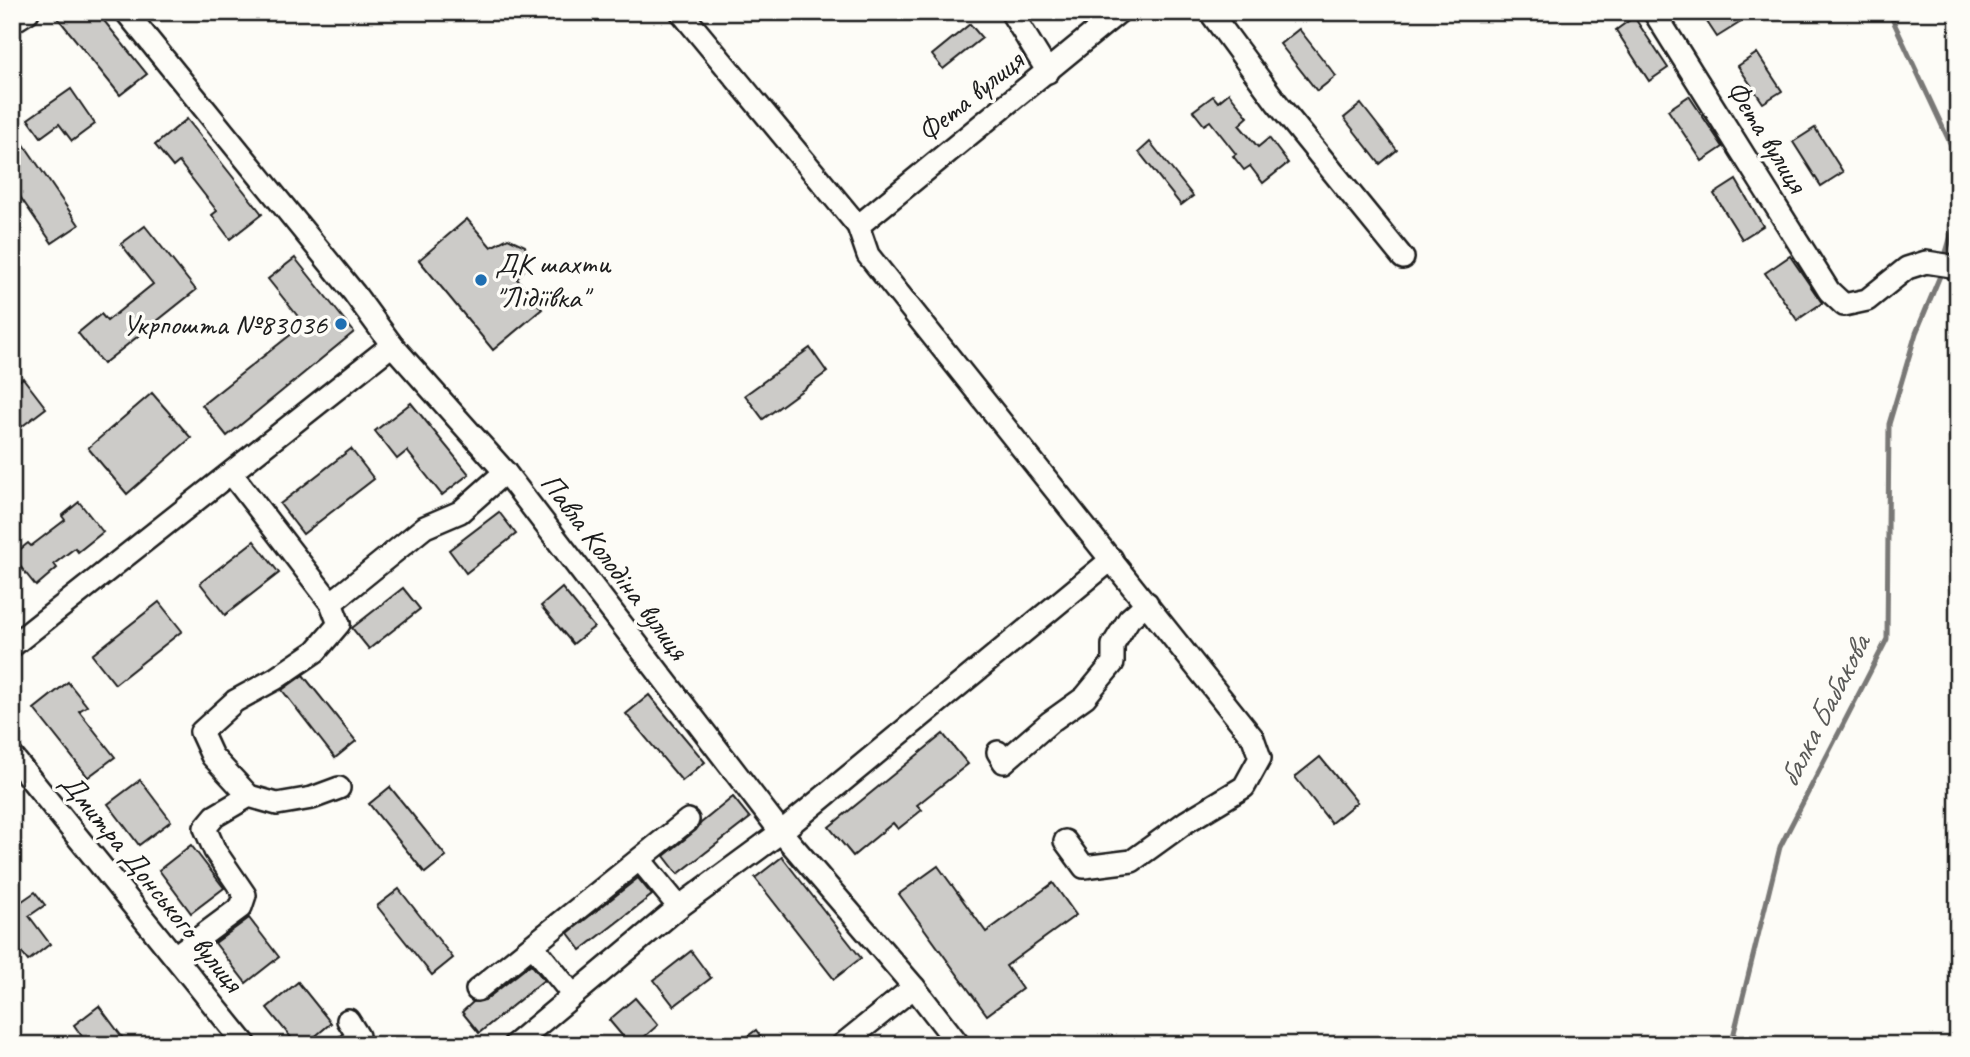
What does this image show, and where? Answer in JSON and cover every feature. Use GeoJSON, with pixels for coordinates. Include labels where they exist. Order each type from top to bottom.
{"type":"FeatureCollection","features":[{"type":"Feature","properties":{"kind":"street"},"geometry":{"type":"LineString","coordinates":[[12,22],[28,12]]}},
{"type":"Feature","properties":{"kind":"street","name":"Павла Колодіна вулиця"},"geometry":{"type":"LineString","coordinates":[[126,12],[354,293],[392,345],[505,472],[781,832],[959,1045]]}},
{"type":"Feature","properties":{"kind":"street"},"geometry":{"type":"LineString","coordinates":[[681,12],[858,226],[867,255],[1253,738],[1260,758],[1244,787],[1186,822],[1132,861],[1084,867],[1065,841]]}},
{"type":"Feature","properties":{"kind":"street"},"geometry":{"type":"LineString","coordinates":[[1011,12],[1048,72]]}},
{"type":"Feature","properties":{"kind":"street","name":"Фета вулиця"},"geometry":{"type":"LineString","coordinates":[[858,226],[1119,12]]}},
{"type":"Feature","properties":{"kind":"street"},"geometry":{"type":"LineString","coordinates":[[1210,12],[1277,103],[1403,258]]}},
{"type":"Feature","properties":{"kind":"street","name":"Фета вулиця"},"geometry":{"type":"LineString","coordinates":[[1654,12],[1829,290],[1844,305],[1867,300],[1907,268],[1926,262],[1952,266],[1958,271]]}},
{"type":"Feature","properties":{"kind":"street"},"geometry":{"type":"LineString","coordinates":[[12,646],[392,345]]}},
{"type":"Feature","properties":{"kind":"street"},"geometry":{"type":"LineString","coordinates":[[331,603],[425,527],[460,512],[505,472]]}},
{"type":"Feature","properties":{"kind":"street"},"geometry":{"type":"LineString","coordinates":[[231,473],[331,603],[339,624],[316,651],[275,679],[234,701],[201,733],[212,756],[249,796],[277,804],[312,798],[339,788]]}},
{"type":"Feature","properties":{"kind":"street"},"geometry":{"type":"LineString","coordinates":[[514,1045],[679,907],[781,832],[1112,559]]}},
{"type":"Feature","properties":{"kind":"street"},"geometry":{"type":"LineString","coordinates":[[1004,761],[1085,697],[1113,663],[1113,645],[1129,619],[1147,603]]}},
{"type":"Feature","properties":{"kind":"street","name":"Дмитра Донського вулиця"},"geometry":{"type":"LineString","coordinates":[[12,757],[246,1045]]}},
{"type":"Feature","properties":{"kind":"street"},"geometry":{"type":"LineString","coordinates":[[175,956],[241,907],[245,895],[215,851],[205,828],[215,816],[249,796]]}},
{"type":"Feature","properties":{"kind":"street"},"geometry":{"type":"LineString","coordinates":[[477,990],[688,820]]}},
{"type":"Feature","properties":{"kind":"street"},"geometry":{"type":"LineString","coordinates":[[640,860],[679,907]]}},
{"type":"Feature","properties":{"kind":"street"},"geometry":{"type":"LineString","coordinates":[[533,946],[573,995]]}},
{"type":"Feature","properties":{"kind":"street"},"geometry":{"type":"LineString","coordinates":[[842,1045],[914,988]]}},
{"type":"Feature","properties":{"kind":"street"},"geometry":{"type":"LineString","coordinates":[[348,1020],[358,1036],[348,1045]]}},
{"type":"Feature","properties":{"kind":"building"},"geometry":{"type":"Polygon","coordinates":[[[53,12],[97,12],[147,74],[120,95],[53,12]]]}},
{"type":"Feature","properties":{"kind":"building"},"geometry":{"type":"Polygon","coordinates":[[[1706,12],[1734,12],[1741,22],[1717,37],[1707,22],[1710,19],[1706,12]]]}},
{"type":"Feature","properties":{"kind":"building"},"geometry":{"type":"Polygon","coordinates":[[[1634,17],[1668,68],[1649,81],[1616,30],[1634,17]]]}},
{"type":"Feature","properties":{"kind":"building"},"geometry":{"type":"Polygon","coordinates":[[[970,24],[982,38],[943,69],[932,55],[970,24]]]}},
{"type":"Feature","properties":{"kind":"building"},"geometry":{"type":"Polygon","coordinates":[[[1299,29],[1336,76],[1317,91],[1280,44],[1299,29]]]}},
{"type":"Feature","properties":{"kind":"building"},"geometry":{"type":"Polygon","coordinates":[[[1757,53],[1782,91],[1763,103],[1738,66],[1757,53]]]}},
{"type":"Feature","properties":{"kind":"building"},"geometry":{"type":"Polygon","coordinates":[[[71,89],[95,124],[72,141],[59,124],[41,137],[28,119],[71,89]]]}},
{"type":"Feature","properties":{"kind":"building"},"geometry":{"type":"Polygon","coordinates":[[[1229,93],[1248,117],[1239,125],[1258,147],[1269,138],[1288,163],[1263,183],[1250,166],[1244,170],[1233,156],[1236,154],[1210,121],[1204,125],[1193,111],[1213,96],[1218,102],[1229,93]]]}},
{"type":"Feature","properties":{"kind":"building"},"geometry":{"type":"Polygon","coordinates":[[[1689,96],[1723,147],[1702,161],[1668,110],[1689,96]]]}},
{"type":"Feature","properties":{"kind":"building"},"geometry":{"type":"Polygon","coordinates":[[[1361,104],[1397,150],[1380,164],[1344,118],[1361,104]]]}},
{"type":"Feature","properties":{"kind":"building"},"geometry":{"type":"Polygon","coordinates":[[[187,119],[262,214],[230,239],[212,215],[217,211],[179,162],[173,167],[155,145],[187,119]]]}},
{"type":"Feature","properties":{"kind":"building"},"geometry":{"type":"Polygon","coordinates":[[[12,127],[79,225],[52,243],[12,185],[12,127]]]}},
{"type":"Feature","properties":{"kind":"building"},"geometry":{"type":"Polygon","coordinates":[[[1815,128],[1843,172],[1821,186],[1793,142],[1815,128]]]}},
{"type":"Feature","properties":{"kind":"building"},"geometry":{"type":"Polygon","coordinates":[[[1150,142],[1193,196],[1181,205],[1139,152],[1150,142]]]}},
{"type":"Feature","properties":{"kind":"building"},"geometry":{"type":"Polygon","coordinates":[[[1736,180],[1763,226],[1742,239],[1714,194],[1736,180]]]}},
{"type":"Feature","properties":{"kind":"building"},"geometry":{"type":"Polygon","coordinates":[[[467,219],[491,247],[508,238],[525,246],[529,264],[517,279],[542,309],[493,350],[419,260],[467,219]]]}},
{"type":"Feature","properties":{"kind":"building"},"geometry":{"type":"Polygon","coordinates":[[[145,226],[196,290],[103,364],[78,333],[101,314],[107,321],[153,284],[121,244],[145,226]]]}},
{"type":"Feature","properties":{"kind":"building"},"geometry":{"type":"Polygon","coordinates":[[[1790,256],[1822,303],[1797,320],[1765,273],[1790,256]]]}},
{"type":"Feature","properties":{"kind":"building"},"geometry":{"type":"Polygon","coordinates":[[[295,258],[354,332],[227,436],[202,405],[304,324],[268,279],[295,258]]]}},
{"type":"Feature","properties":{"kind":"building"},"geometry":{"type":"Polygon","coordinates":[[[810,348],[827,372],[763,419],[745,395],[810,348]]]}},
{"type":"Feature","properties":{"kind":"building"},"geometry":{"type":"Polygon","coordinates":[[[23,378],[46,408],[12,434],[12,386],[23,378]]]}},
{"type":"Feature","properties":{"kind":"building"},"geometry":{"type":"Polygon","coordinates":[[[152,393],[191,438],[127,494],[88,448],[152,393]]]}},
{"type":"Feature","properties":{"kind":"building"},"geometry":{"type":"Polygon","coordinates":[[[411,403],[469,474],[442,495],[407,451],[397,459],[375,431],[411,403]]]}},
{"type":"Feature","properties":{"kind":"building"},"geometry":{"type":"Polygon","coordinates":[[[351,449],[374,479],[303,534],[280,504],[351,449]]]}},
{"type":"Feature","properties":{"kind":"building"},"geometry":{"type":"Polygon","coordinates":[[[79,502],[103,532],[78,552],[75,548],[54,564],[57,568],[36,586],[12,556],[28,543],[31,546],[65,520],[62,516],[79,502]]]}},
{"type":"Feature","properties":{"kind":"building"},"geometry":{"type":"Polygon","coordinates":[[[499,512],[516,534],[466,573],[449,550],[499,512]]]}},
{"type":"Feature","properties":{"kind":"building"},"geometry":{"type":"Polygon","coordinates":[[[254,541],[279,573],[225,615],[200,583],[254,541]]]}},
{"type":"Feature","properties":{"kind":"building"},"geometry":{"type":"Polygon","coordinates":[[[403,588],[420,609],[369,649],[352,628],[403,588]]]}},
{"type":"Feature","properties":{"kind":"building"},"geometry":{"type":"Polygon","coordinates":[[[562,588],[594,627],[573,644],[541,606],[562,588]]]}},
{"type":"Feature","properties":{"kind":"building"},"geometry":{"type":"Polygon","coordinates":[[[159,602],[182,631],[115,684],[92,655],[159,602]]]}},
{"type":"Feature","properties":{"kind":"building"},"geometry":{"type":"Polygon","coordinates":[[[303,675],[356,741],[335,758],[282,690],[303,675]]]}},
{"type":"Feature","properties":{"kind":"building"},"geometry":{"type":"Polygon","coordinates":[[[68,682],[87,706],[79,711],[115,757],[88,777],[34,709],[68,682]]]}},
{"type":"Feature","properties":{"kind":"building"},"geometry":{"type":"Polygon","coordinates":[[[649,695],[705,762],[682,781],[626,714],[649,695]]]}},
{"type":"Feature","properties":{"kind":"building"},"geometry":{"type":"Polygon","coordinates":[[[943,734],[968,764],[917,805],[922,810],[898,829],[893,823],[853,856],[829,827],[943,734]]]}},
{"type":"Feature","properties":{"kind":"building"},"geometry":{"type":"Polygon","coordinates":[[[1320,757],[1357,802],[1331,823],[1295,777],[1320,757]]]}},
{"type":"Feature","properties":{"kind":"building"},"geometry":{"type":"Polygon","coordinates":[[[140,780],[171,821],[139,845],[108,804],[140,780]]]}},
{"type":"Feature","properties":{"kind":"building"},"geometry":{"type":"Polygon","coordinates":[[[390,787],[446,856],[425,873],[369,804],[390,787]]]}},
{"type":"Feature","properties":{"kind":"building"},"geometry":{"type":"Polygon","coordinates":[[[733,797],[750,818],[678,874],[664,856],[733,797]]]}},
{"type":"Feature","properties":{"kind":"building"},"geometry":{"type":"Polygon","coordinates":[[[191,845],[224,888],[191,913],[159,870],[191,845]]]}},
{"type":"Feature","properties":{"kind":"building"},"geometry":{"type":"Polygon","coordinates":[[[782,857],[861,958],[834,979],[755,878],[782,857]]]}},
{"type":"Feature","properties":{"kind":"building"},"geometry":{"type":"Polygon","coordinates":[[[938,866],[986,932],[1053,883],[1076,915],[1006,966],[1022,989],[987,1015],[899,894],[938,866]]]}},
{"type":"Feature","properties":{"kind":"building"},"geometry":{"type":"Polygon","coordinates":[[[638,878],[652,895],[581,950],[568,933],[638,878]]]}},
{"type":"Feature","properties":{"kind":"building"},"geometry":{"type":"Polygon","coordinates":[[[399,889],[453,958],[432,975],[377,906],[399,889]]]}},
{"type":"Feature","properties":{"kind":"building"},"geometry":{"type":"Polygon","coordinates":[[[35,892],[45,905],[29,916],[50,944],[28,961],[12,940],[12,908],[35,892]]]}},
{"type":"Feature","properties":{"kind":"building"},"geometry":{"type":"Polygon","coordinates":[[[249,918],[279,957],[246,983],[215,943],[249,918]]]}},
{"type":"Feature","properties":{"kind":"building"},"geometry":{"type":"Polygon","coordinates":[[[691,951],[711,978],[674,1006],[654,980],[691,951]]]}},
{"type":"Feature","properties":{"kind":"building"},"geometry":{"type":"Polygon","coordinates":[[[531,964],[544,980],[479,1033],[462,1012],[473,1002],[485,1000],[531,964]]]}},
{"type":"Feature","properties":{"kind":"building"},"geometry":{"type":"Polygon","coordinates":[[[298,982],[331,1023],[305,1045],[297,1045],[267,1008],[298,982]]]}},
{"type":"Feature","properties":{"kind":"building"},"geometry":{"type":"Polygon","coordinates":[[[635,998],[658,1025],[635,1045],[630,1045],[609,1020],[635,998]]]}},
{"type":"Feature","properties":{"kind":"building"},"geometry":{"type":"Polygon","coordinates":[[[99,1006],[128,1045],[88,1045],[74,1025],[99,1006]]]}},
{"type":"Feature","properties":{"kind":"building"},"geometry":{"type":"Polygon","coordinates":[[[756,1030],[767,1045],[736,1045],[756,1030]]]}},
{"type":"Feature","properties":{"kind":"waterway","name":"балка Бабакова"},"geometry":{"type":"LineString","coordinates":[[1889,12],[1958,160]]}},
{"type":"Feature","properties":{"kind":"waterway","name":"балка Бабакова"},"geometry":{"type":"LineString","coordinates":[[1945,256],[1958,212]]}},
{"type":"Feature","properties":{"kind":"waterway","name":"балка Бабакова"},"geometry":{"type":"LineString","coordinates":[[1731,1045],[1780,847],[1887,639],[1889,424],[1916,333],[1942,271]]}},
{"type":"Feature","properties":{"kind":"place","name":"ДК шахти \"Лідіївка\""},"geometry":{"type":"Point","coordinates":[481,280]}},
{"type":"Feature","properties":{"kind":"place","name":"Укрпошта №83036"},"geometry":{"type":"Point","coordinates":[341,324]}}]}
